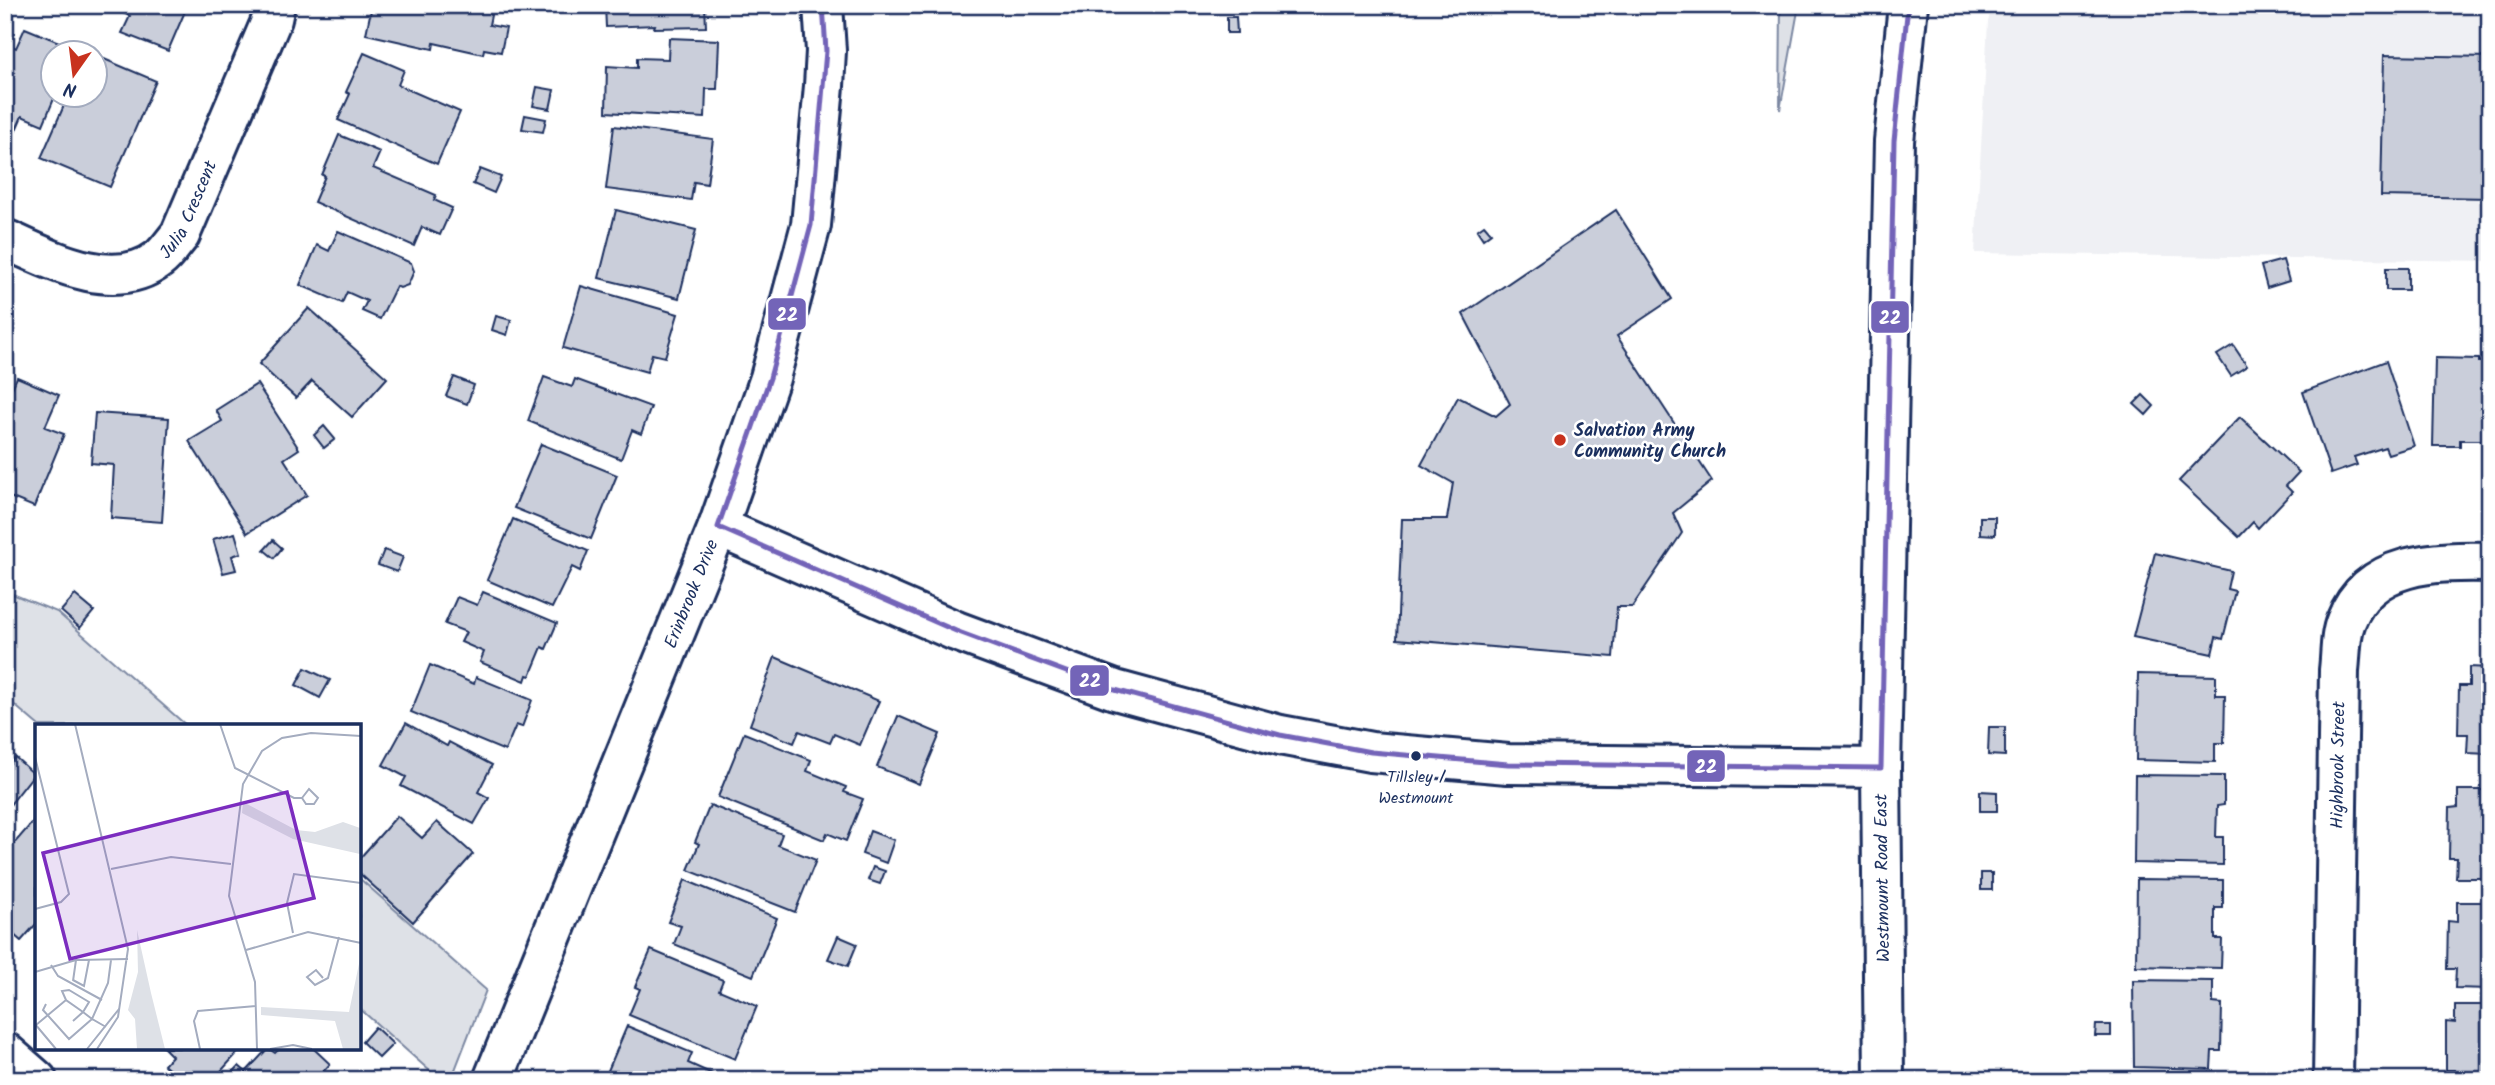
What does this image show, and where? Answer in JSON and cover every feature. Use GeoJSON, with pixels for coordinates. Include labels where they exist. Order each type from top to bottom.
{"type":"FeatureCollection","features":[{"type":"Feature","properties":{"kind":"street","name":"Julia Crescent"},"geometry":{"type":"LineString","coordinates":[[5,240],[60,264],[101,273],[133,272],[159,259],[180,235],[272,19],[275,5]]}},
{"type":"Feature","properties":{"kind":"street","name":"Erinbrook Drive"},"geometry":{"type":"LineString","coordinates":[[493,1080],[718,527],[770,378],[811,225],[824,86],[823,5]]}},
{"type":"Feature","properties":{"kind":"street","name":"Westmount Road East"},"geometry":{"type":"LineString","coordinates":[[1884,1080],[1881,768],[1894,141],[1908,5]]}},
{"type":"Feature","properties":{"kind":"street"},"geometry":{"type":"LineString","coordinates":[[718,527],[957,631],[1066,672],[1115,690],[1280,735],[1371,751],[1508,764],[1881,768]]}},
{"type":"Feature","properties":{"kind":"street","name":"Highbrook Street"},"geometry":{"type":"LineString","coordinates":[[2333,1080],[2339,670],[2345,623],[2357,598],[2377,579],[2406,567],[2442,561],[2490,562]]}},
{"type":"Feature","properties":{"kind":"street"},"geometry":{"type":"LineString","coordinates":[[5,1052],[37,1080]]}},
{"type":"Feature","properties":{"kind":"shaded area"},"geometry":{"type":"Polygon","coordinates":[[[1781,5],[1799,5],[1780,110],[1781,5]]]}},
{"type":"Feature","properties":{"kind":"shaded area"},"geometry":{"type":"Polygon","coordinates":[[[1992,5],[2490,5],[2490,261],[1975,253],[1988,22],[1992,5]]]}},
{"type":"Feature","properties":{"kind":"shaded area"},"geometry":{"type":"Polygon","coordinates":[[[5,591],[57,612],[185,724],[37,724],[5,697],[5,591]]]}},
{"type":"Feature","properties":{"kind":"shaded area"},"geometry":{"type":"Polygon","coordinates":[[[360,879],[486,990],[451,1080],[440,1080],[360,1009],[360,879]]]}},
{"type":"Feature","properties":{"kind":"building"},"geometry":{"type":"Polygon","coordinates":[[[112,5],[176,5],[186,9],[168,51],[122,33],[130,16],[111,8],[112,5]]]}},
{"type":"Feature","properties":{"kind":"building"},"geometry":{"type":"Polygon","coordinates":[[[372,5],[493,5],[489,25],[506,28],[501,52],[484,49],[483,54],[434,43],[433,49],[366,34],[372,5]]]}},
{"type":"Feature","properties":{"kind":"building"},"geometry":{"type":"Polygon","coordinates":[[[605,5],[705,5],[706,27],[606,27],[605,5]]]}},
{"type":"Feature","properties":{"kind":"building"},"geometry":{"type":"Polygon","coordinates":[[[1227,17],[1236,17],[1237,33],[1227,33],[1227,17]]]}},
{"type":"Feature","properties":{"kind":"building"},"geometry":{"type":"Polygon","coordinates":[[[25,28],[49,38],[38,38],[38,108],[50,108],[43,125],[22,116],[10,144],[5,142],[5,44],[16,48],[25,28]]]}},
{"type":"Feature","properties":{"kind":"building"},"geometry":{"type":"Polygon","coordinates":[[[669,38],[719,40],[717,89],[706,89],[705,118],[606,112],[607,66],[637,68],[637,58],[668,59],[669,38]]]}},
{"type":"Feature","properties":{"kind":"building"},"geometry":{"type":"Polygon","coordinates":[[[364,53],[404,70],[398,85],[460,112],[437,164],[338,120],[350,94],[346,92],[364,53]]]}},
{"type":"Feature","properties":{"kind":"building"},"geometry":{"type":"Polygon","coordinates":[[[2384,55],[2490,57],[2490,198],[2381,196],[2384,55]]]}},
{"type":"Feature","properties":{"kind":"building"},"geometry":{"type":"Polygon","coordinates":[[[108,61],[156,81],[110,187],[41,158],[63,108],[108,108],[108,61]]]}},
{"type":"Feature","properties":{"kind":"building"},"geometry":{"type":"Polygon","coordinates":[[[537,87],[554,90],[550,109],[533,106],[537,87]]]}},
{"type":"Feature","properties":{"kind":"building"},"geometry":{"type":"Polygon","coordinates":[[[525,115],[546,119],[543,132],[522,129],[525,115]]]}},
{"type":"Feature","properties":{"kind":"building"},"geometry":{"type":"Polygon","coordinates":[[[614,126],[713,139],[707,184],[694,182],[691,200],[606,189],[614,126]]]}},
{"type":"Feature","properties":{"kind":"building"},"geometry":{"type":"Polygon","coordinates":[[[339,135],[380,152],[373,168],[436,195],[434,200],[452,208],[440,235],[422,227],[414,246],[314,202],[339,135]]]}},
{"type":"Feature","properties":{"kind":"building"},"geometry":{"type":"Polygon","coordinates":[[[480,169],[501,177],[494,193],[473,184],[480,169]]]}},
{"type":"Feature","properties":{"kind":"building"},"geometry":{"type":"Polygon","coordinates":[[[616,210],[696,230],[679,298],[599,278],[616,210]]]}},
{"type":"Feature","properties":{"kind":"building","name":"Salvation Army Community Church"},"geometry":{"type":"Polygon","coordinates":[[[1616,210],[1672,299],[1617,336],[1712,481],[1673,513],[1682,533],[1632,607],[1617,607],[1613,657],[1397,639],[1402,519],[1447,519],[1453,483],[1421,465],[1458,397],[1496,416],[1510,404],[1463,314],[1616,210]]]}},
{"type":"Feature","properties":{"kind":"building"},"geometry":{"type":"Polygon","coordinates":[[[1484,225],[1491,233],[1483,239],[1477,230],[1484,225]]]}},
{"type":"Feature","properties":{"kind":"building"},"geometry":{"type":"Polygon","coordinates":[[[338,231],[411,263],[414,271],[408,285],[400,288],[396,286],[380,319],[362,311],[367,301],[347,292],[342,303],[300,285],[317,245],[329,251],[338,231]]]}},
{"type":"Feature","properties":{"kind":"building"},"geometry":{"type":"Polygon","coordinates":[[[2283,260],[2289,281],[2267,288],[2261,266],[2283,260]]]}},
{"type":"Feature","properties":{"kind":"building"},"geometry":{"type":"Polygon","coordinates":[[[2386,268],[2408,268],[2408,290],[2386,290],[2386,268]]]}},
{"type":"Feature","properties":{"kind":"building"},"geometry":{"type":"Polygon","coordinates":[[[581,286],[678,314],[665,357],[652,354],[647,372],[563,348],[581,286]]]}},
{"type":"Feature","properties":{"kind":"building"},"geometry":{"type":"Polygon","coordinates":[[[309,308],[387,378],[352,417],[312,381],[296,398],[259,364],[309,308]]]}},
{"type":"Feature","properties":{"kind":"building"},"geometry":{"type":"Polygon","coordinates":[[[496,316],[511,320],[507,335],[492,330],[496,316]]]}},
{"type":"Feature","properties":{"kind":"building"},"geometry":{"type":"Polygon","coordinates":[[[2233,345],[2247,366],[2231,376],[2217,355],[2233,345]]]}},
{"type":"Feature","properties":{"kind":"building"},"geometry":{"type":"Polygon","coordinates":[[[2435,358],[2479,359],[2479,362],[2490,362],[2490,440],[2460,440],[2460,446],[2433,446],[2435,358]]]}},
{"type":"Feature","properties":{"kind":"building"},"geometry":{"type":"Polygon","coordinates":[[[2386,361],[2414,446],[2388,454],[2385,447],[2354,457],[2357,465],[2331,474],[2303,392],[2386,361]]]}},
{"type":"Feature","properties":{"kind":"building"},"geometry":{"type":"Polygon","coordinates":[[[17,377],[59,395],[45,427],[64,434],[34,507],[5,495],[5,404],[17,377]]]}},
{"type":"Feature","properties":{"kind":"building"},"geometry":{"type":"Polygon","coordinates":[[[454,377],[474,385],[467,404],[446,396],[454,377]]]}},
{"type":"Feature","properties":{"kind":"building"},"geometry":{"type":"Polygon","coordinates":[[[544,377],[572,387],[575,379],[651,407],[641,434],[632,430],[621,459],[528,421],[544,377]]]}},
{"type":"Feature","properties":{"kind":"building"},"geometry":{"type":"Polygon","coordinates":[[[257,384],[299,449],[284,459],[307,495],[247,533],[189,441],[222,421],[216,410],[257,384]]]}},
{"type":"Feature","properties":{"kind":"building"},"geometry":{"type":"Polygon","coordinates":[[[2143,395],[2154,406],[2146,415],[2134,404],[2143,395]]]}},
{"type":"Feature","properties":{"kind":"building"},"geometry":{"type":"Polygon","coordinates":[[[95,413],[169,418],[162,522],[111,518],[114,465],[91,463],[95,413]]]}},
{"type":"Feature","properties":{"kind":"building"},"geometry":{"type":"Polygon","coordinates":[[[2240,417],[2299,472],[2286,486],[2292,492],[2258,528],[2253,522],[2239,537],[2179,481],[2240,417]]]}},
{"type":"Feature","properties":{"kind":"building"},"geometry":{"type":"Polygon","coordinates":[[[324,426],[335,439],[324,448],[314,435],[324,426]]]}},
{"type":"Feature","properties":{"kind":"building"},"geometry":{"type":"Polygon","coordinates":[[[541,444],[617,475],[591,539],[514,508],[541,444]]]}},
{"type":"Feature","properties":{"kind":"building"},"geometry":{"type":"Polygon","coordinates":[[[1980,517],[1995,517],[1995,535],[1980,534],[1980,517]]]}},
{"type":"Feature","properties":{"kind":"building"},"geometry":{"type":"Polygon","coordinates":[[[513,519],[588,551],[580,571],[572,567],[552,608],[487,580],[513,519]]]}},
{"type":"Feature","properties":{"kind":"building"},"geometry":{"type":"Polygon","coordinates":[[[235,533],[241,553],[232,556],[236,570],[223,573],[213,539],[235,533]]]}},
{"type":"Feature","properties":{"kind":"building"},"geometry":{"type":"Polygon","coordinates":[[[273,540],[282,548],[274,558],[264,550],[273,540]]]}},
{"type":"Feature","properties":{"kind":"building"},"geometry":{"type":"Polygon","coordinates":[[[384,550],[403,557],[397,572],[378,565],[384,550]]]}},
{"type":"Feature","properties":{"kind":"building"},"geometry":{"type":"Polygon","coordinates":[[[2155,553],[2231,571],[2227,589],[2235,591],[2223,639],[2216,637],[2212,654],[2133,637],[2155,553]]]}},
{"type":"Feature","properties":{"kind":"building"},"geometry":{"type":"Polygon","coordinates":[[[483,592],[557,623],[546,649],[542,647],[530,676],[527,675],[525,681],[480,662],[484,652],[461,642],[466,632],[445,624],[457,597],[477,605],[483,592]]]}},
{"type":"Feature","properties":{"kind":"building"},"geometry":{"type":"Polygon","coordinates":[[[75,595],[94,611],[80,628],[61,611],[75,595]]]}},
{"type":"Feature","properties":{"kind":"building"},"geometry":{"type":"Polygon","coordinates":[[[775,657],[879,701],[860,745],[834,734],[830,743],[799,731],[794,743],[750,725],[775,657]]]}},
{"type":"Feature","properties":{"kind":"building"},"geometry":{"type":"Polygon","coordinates":[[[430,665],[474,684],[476,677],[532,700],[522,727],[516,725],[505,751],[411,712],[430,665]]]}},
{"type":"Feature","properties":{"kind":"building"},"geometry":{"type":"Polygon","coordinates":[[[2469,667],[2490,668],[2490,754],[2467,753],[2468,734],[2458,734],[2459,686],[2469,686],[2469,667]]]}},
{"type":"Feature","properties":{"kind":"building"},"geometry":{"type":"Polygon","coordinates":[[[305,668],[330,680],[320,698],[296,685],[305,668]]]}},
{"type":"Feature","properties":{"kind":"building"},"geometry":{"type":"Polygon","coordinates":[[[2138,674],[2216,676],[2216,695],[2225,695],[2224,743],[2215,743],[2215,762],[2136,760],[2138,674]]]}},
{"type":"Feature","properties":{"kind":"building"},"geometry":{"type":"Polygon","coordinates":[[[898,716],[940,734],[919,784],[877,767],[898,716]]]}},
{"type":"Feature","properties":{"kind":"building"},"geometry":{"type":"Polygon","coordinates":[[[406,723],[447,746],[449,742],[492,765],[478,792],[489,798],[474,824],[401,786],[406,777],[383,765],[406,723]]]}},
{"type":"Feature","properties":{"kind":"building"},"geometry":{"type":"Polygon","coordinates":[[[1989,727],[2005,727],[2005,756],[1988,755],[1989,727]]]}},
{"type":"Feature","properties":{"kind":"building"},"geometry":{"type":"Polygon","coordinates":[[[744,733],[811,760],[807,771],[846,787],[844,792],[863,799],[846,841],[827,833],[824,840],[718,797],[744,733]]]}},
{"type":"Feature","properties":{"kind":"building"},"geometry":{"type":"Polygon","coordinates":[[[15,757],[34,774],[5,811],[5,770],[15,757]]]}},
{"type":"Feature","properties":{"kind":"building"},"geometry":{"type":"Polygon","coordinates":[[[2135,775],[2224,776],[2224,805],[2217,806],[2216,837],[2223,837],[2223,865],[2134,863],[2135,775]]]}},
{"type":"Feature","properties":{"kind":"building"},"geometry":{"type":"Polygon","coordinates":[[[2458,790],[2490,790],[2490,878],[2456,878],[2457,858],[2449,858],[2450,808],[2458,807],[2458,790]]]}},
{"type":"Feature","properties":{"kind":"building"},"geometry":{"type":"Polygon","coordinates":[[[1980,791],[1997,792],[1997,811],[1980,811],[1980,791]]]}},
{"type":"Feature","properties":{"kind":"building"},"geometry":{"type":"Polygon","coordinates":[[[710,805],[782,834],[778,845],[816,860],[795,912],[688,870],[699,844],[695,842],[710,805]]]}},
{"type":"Feature","properties":{"kind":"building"},"geometry":{"type":"Polygon","coordinates":[[[397,816],[422,838],[437,822],[473,854],[413,922],[360,874],[360,858],[397,816]]]}},
{"type":"Feature","properties":{"kind":"building"},"geometry":{"type":"Polygon","coordinates":[[[35,819],[35,925],[21,941],[5,927],[5,854],[35,819]]]}},
{"type":"Feature","properties":{"kind":"building"},"geometry":{"type":"Polygon","coordinates":[[[870,831],[894,840],[886,863],[862,854],[870,831]]]}},
{"type":"Feature","properties":{"kind":"building"},"geometry":{"type":"Polygon","coordinates":[[[873,867],[885,871],[880,884],[868,880],[873,867]]]}},
{"type":"Feature","properties":{"kind":"building"},"geometry":{"type":"Polygon","coordinates":[[[1981,873],[1992,873],[1992,890],[1981,890],[1981,873]]]}},
{"type":"Feature","properties":{"kind":"building"},"geometry":{"type":"Polygon","coordinates":[[[2137,879],[2223,880],[2223,908],[2215,908],[2215,939],[2222,939],[2221,968],[2136,966],[2137,879]]]}},
{"type":"Feature","properties":{"kind":"building"},"geometry":{"type":"Polygon","coordinates":[[[685,880],[777,918],[753,976],[674,944],[681,926],[668,922],[685,880]]]}},
{"type":"Feature","properties":{"kind":"building"},"geometry":{"type":"Polygon","coordinates":[[[2457,902],[2490,902],[2490,989],[2455,988],[2456,969],[2447,969],[2448,921],[2457,922],[2457,902]]]}},
{"type":"Feature","properties":{"kind":"building"},"geometry":{"type":"Polygon","coordinates":[[[838,936],[857,944],[848,966],[828,959],[838,936]]]}},
{"type":"Feature","properties":{"kind":"building"},"geometry":{"type":"Polygon","coordinates":[[[651,950],[723,980],[719,990],[757,1006],[735,1059],[629,1015],[640,989],[635,987],[651,950]]]}},
{"type":"Feature","properties":{"kind":"building"},"geometry":{"type":"Polygon","coordinates":[[[2133,980],[2213,981],[2213,1003],[2222,1004],[2221,1051],[2212,1051],[2211,1069],[2134,1067],[2133,980]]]}},
{"type":"Feature","properties":{"kind":"building"},"geometry":{"type":"Polygon","coordinates":[[[2455,1005],[2490,1005],[2490,1080],[2454,1080],[2454,1070],[2446,1070],[2446,1022],[2455,1023],[2455,1005]]]}},
{"type":"Feature","properties":{"kind":"building"},"geometry":{"type":"Polygon","coordinates":[[[2096,1025],[2111,1025],[2111,1036],[2095,1036],[2096,1025]]]}},
{"type":"Feature","properties":{"kind":"building"},"geometry":{"type":"Polygon","coordinates":[[[627,1026],[692,1053],[688,1063],[726,1080],[604,1080],[627,1026]]]}},
{"type":"Feature","properties":{"kind":"building"},"geometry":{"type":"Polygon","coordinates":[[[375,1027],[393,1044],[379,1058],[362,1042],[375,1027]]]}},
{"type":"Feature","properties":{"kind":"building"},"geometry":{"type":"Polygon","coordinates":[[[166,1050],[240,1050],[213,1080],[180,1080],[164,1065],[172,1056],[166,1050]]]}},
{"type":"Feature","properties":{"kind":"building"},"geometry":{"type":"Polygon","coordinates":[[[266,1050],[275,1053],[278,1050],[315,1050],[330,1064],[316,1080],[226,1080],[239,1066],[246,1072],[266,1050]]]}},
{"type":"Feature","properties":{"kind":"transit line","name":"22"},"geometry":{"type":"LineString","coordinates":[[823,5],[826,51],[811,225],[770,378],[718,527],[956,631],[1115,690],[1280,735],[1371,752],[1508,764],[1881,768],[1894,141],[1908,5]]}},
{"type":"Feature","properties":{"kind":"place","name":"Salvation Army Community Church"},"geometry":{"type":"Point","coordinates":[1560,440]}},
{"type":"Feature","properties":{"kind":"place","name":"Tillsley / Westmount"},"geometry":{"type":"Point","coordinates":[1416,756]}}]}
